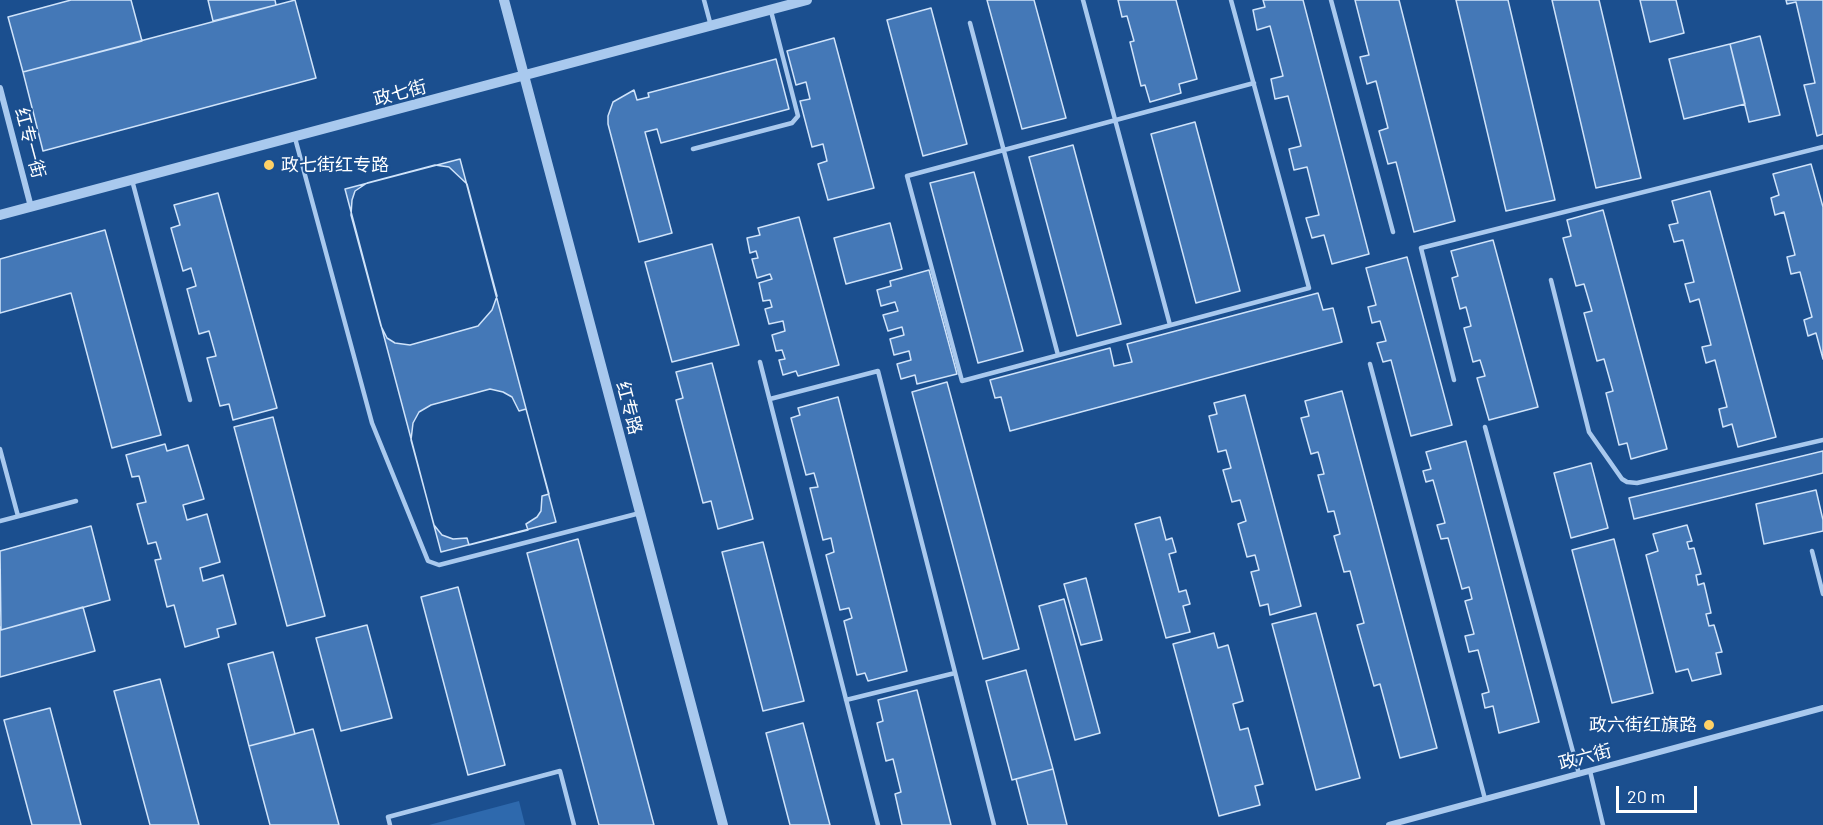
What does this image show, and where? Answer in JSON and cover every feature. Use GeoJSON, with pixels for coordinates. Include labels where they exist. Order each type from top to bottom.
{"type":"FeatureCollection","features":[{"type":"Feature","properties":{"kind":"street","name":"红专路"},"geometry":{"type":"LineString","coordinates":[[504,0],[723,825]]}},
{"type":"Feature","properties":{"kind":"street","name":"政七街"},"geometry":{"type":"LineString","coordinates":[[0,215],[807,0]]}},
{"type":"Feature","properties":{"kind":"street","name":"红专一街"},"geometry":{"type":"LineString","coordinates":[[0,88],[31,207]]}},
{"type":"Feature","properties":{"kind":"street","name":"政六街"},"geometry":{"type":"LineString","coordinates":[[1389,825],[1823,708]]}},
{"type":"Feature","properties":{"kind":"lane"},"geometry":{"type":"LineString","coordinates":[[704,0],[711,26]]}},
{"type":"Feature","properties":{"kind":"lane"},"geometry":{"type":"LineString","coordinates":[[1083,0],[1170,325]]}},
{"type":"Feature","properties":{"kind":"lane"},"geometry":{"type":"LineString","coordinates":[[1232,0],[1309,288],[962,381],[907,176],[1254,83]]}},
{"type":"Feature","properties":{"kind":"lane"},"geometry":{"type":"LineString","coordinates":[[1331,0],[1393,232]]}},
{"type":"Feature","properties":{"kind":"lane"},"geometry":{"type":"LineString","coordinates":[[693,149],[792,123],[798,116],[771,10]]}},
{"type":"Feature","properties":{"kind":"lane"},"geometry":{"type":"LineString","coordinates":[[970,23],[1058,355]]}},
{"type":"Feature","properties":{"kind":"lane"},"geometry":{"type":"LineString","coordinates":[[295,138],[372,423],[428,561],[439,565],[640,513]]}},
{"type":"Feature","properties":{"kind":"lane"},"geometry":{"type":"LineString","coordinates":[[1454,380],[1421,248],[1823,147]]}},
{"type":"Feature","properties":{"kind":"lane"},"geometry":{"type":"LineString","coordinates":[[132,180],[190,400]]}},
{"type":"Feature","properties":{"kind":"lane"},"geometry":{"type":"LineString","coordinates":[[1551,280],[1589,432],[1622,479],[1627,482],[1637,483],[1823,440]]}},
{"type":"Feature","properties":{"kind":"lane"},"geometry":{"type":"LineString","coordinates":[[760,362],[879,825]]}},
{"type":"Feature","properties":{"kind":"lane"},"geometry":{"type":"LineString","coordinates":[[1370,364],[1485,800]]}},
{"type":"Feature","properties":{"kind":"lane"},"geometry":{"type":"LineString","coordinates":[[770,399],[878,371],[994,825]]}},
{"type":"Feature","properties":{"kind":"lane"},"geometry":{"type":"LineString","coordinates":[[1485,428],[1579,774]]}},
{"type":"Feature","properties":{"kind":"lane"},"geometry":{"type":"LineString","coordinates":[[0,449],[18,516]]}},
{"type":"Feature","properties":{"kind":"lane"},"geometry":{"type":"LineString","coordinates":[[0,521],[76,501]]}},
{"type":"Feature","properties":{"kind":"lane"},"geometry":{"type":"LineString","coordinates":[[1812,551],[1823,594]]}},
{"type":"Feature","properties":{"kind":"lane"},"geometry":{"type":"LineString","coordinates":[[846,700],[955,673]]}},
{"type":"Feature","properties":{"kind":"lane"},"geometry":{"type":"LineString","coordinates":[[390,825],[388,817],[560,771],[574,825]]}},
{"type":"Feature","properties":{"kind":"lane"},"geometry":{"type":"LineString","coordinates":[[1590,771],[1604,825]]}},
{"type":"Feature","properties":{"kind":"shaded area"},"geometry":{"type":"Polygon","coordinates":[[[519,801],[525,825],[429,825],[519,801]]]}},
{"type":"Feature","properties":{"kind":"building"},"geometry":{"type":"Polygon","coordinates":[[[71,0],[131,0],[142,41],[23,72],[8,17],[71,0]]]}},
{"type":"Feature","properties":{"kind":"building"},"geometry":{"type":"Polygon","coordinates":[[[208,0],[275,0],[276,5],[213,21],[208,0]]]}},
{"type":"Feature","properties":{"kind":"building"},"geometry":{"type":"Polygon","coordinates":[[[295,0],[316,78],[43,151],[23,72],[295,0]]]}},
{"type":"Feature","properties":{"kind":"building"},"geometry":{"type":"Polygon","coordinates":[[[987,0],[1034,0],[1066,118],[1022,129],[987,0]]]}},
{"type":"Feature","properties":{"kind":"building"},"geometry":{"type":"Polygon","coordinates":[[[1118,0],[1176,0],[1197,79],[1179,84],[1181,93],[1150,102],[1145,85],[1141,86],[1130,42],[1134,41],[1127,16],[1122,17],[1118,0]]]}},
{"type":"Feature","properties":{"kind":"building"},"geometry":{"type":"Polygon","coordinates":[[[1263,0],[1303,0],[1369,254],[1332,264],[1324,235],[1312,238],[1306,218],[1319,215],[1307,167],[1294,170],[1289,149],[1301,146],[1288,96],[1275,99],[1271,79],[1283,76],[1270,26],[1257,30],[1253,10],[1265,7],[1263,0]]]}},
{"type":"Feature","properties":{"kind":"building"},"geometry":{"type":"Polygon","coordinates":[[[1355,0],[1399,0],[1455,221],[1414,232],[1396,162],[1388,164],[1379,131],[1388,128],[1376,81],[1367,84],[1360,57],[1369,55],[1355,0]]]}},
{"type":"Feature","properties":{"kind":"building"},"geometry":{"type":"Polygon","coordinates":[[[1456,0],[1508,0],[1555,200],[1506,211],[1456,0]]]}},
{"type":"Feature","properties":{"kind":"building"},"geometry":{"type":"Polygon","coordinates":[[[1552,0],[1599,0],[1641,178],[1596,188],[1552,0]]]}},
{"type":"Feature","properties":{"kind":"building"},"geometry":{"type":"Polygon","coordinates":[[[1640,0],[1676,0],[1684,33],[1650,42],[1640,0]]]}},
{"type":"Feature","properties":{"kind":"building"},"geometry":{"type":"Polygon","coordinates":[[[1786,0],[1823,0],[1823,134],[1817,136],[1804,85],[1815,83],[1796,2],[1787,4],[1786,0]]]}},
{"type":"Feature","properties":{"kind":"building"},"geometry":{"type":"Polygon","coordinates":[[[931,8],[967,144],[923,156],[887,20],[931,8]]]}},
{"type":"Feature","properties":{"kind":"building"},"geometry":{"type":"Polygon","coordinates":[[[1760,36],[1780,115],[1749,122],[1730,44],[1760,36]]]}},
{"type":"Feature","properties":{"kind":"building"},"geometry":{"type":"Polygon","coordinates":[[[834,38],[874,188],[828,200],[818,164],[827,161],[823,144],[812,147],[800,101],[810,99],[806,82],[796,85],[787,51],[834,38]]]}},
{"type":"Feature","properties":{"kind":"building"},"geometry":{"type":"Polygon","coordinates":[[[1730,44],[1745,104],[1684,119],[1669,59],[1730,44]]]}},
{"type":"Feature","properties":{"kind":"building"},"geometry":{"type":"Polygon","coordinates":[[[776,59],[789,109],[661,143],[657,129],[645,132],[672,233],[639,242],[608,124],[613,102],[634,90],[637,100],[649,97],[648,93],[776,59]]]}},
{"type":"Feature","properties":{"kind":"building"},"geometry":{"type":"Polygon","coordinates":[[[1195,122],[1240,291],[1196,303],[1151,134],[1195,122]]]}},
{"type":"Feature","properties":{"kind":"building"},"geometry":{"type":"Polygon","coordinates":[[[1073,145],[1121,324],[1077,336],[1029,157],[1073,145]]]}},
{"type":"Feature","properties":{"kind":"building"},"geometry":{"type":"Polygon","coordinates":[[[460,159],[556,522],[441,552],[345,189],[460,159]]]}},
{"type":"Feature","properties":{"kind":"building"},"geometry":{"type":"Polygon","coordinates":[[[1811,164],[1823,207],[1823,359],[1816,333],[1808,336],[1804,320],[1812,317],[1800,272],[1791,274],[1787,257],[1795,255],[1784,212],[1775,215],[1771,198],[1779,195],[1773,174],[1811,164]]]}},
{"type":"Feature","properties":{"kind":"building"},"geometry":{"type":"Polygon","coordinates":[[[435,165],[449,167],[467,184],[497,296],[492,310],[478,326],[410,345],[395,343],[387,338],[381,326],[351,215],[352,200],[355,191],[367,183],[435,165]]]}},
{"type":"Feature","properties":{"kind":"building"},"geometry":{"type":"Polygon","coordinates":[[[974,172],[1023,351],[978,363],[930,183],[974,172]]]}},
{"type":"Feature","properties":{"kind":"building"},"geometry":{"type":"Polygon","coordinates":[[[1710,191],[1776,437],[1738,447],[1732,424],[1723,427],[1719,409],[1727,407],[1715,360],[1706,363],[1702,347],[1711,345],[1699,299],[1690,302],[1685,284],[1694,282],[1683,240],[1674,242],[1669,225],[1678,223],[1672,201],[1710,191]]]}},
{"type":"Feature","properties":{"kind":"building"},"geometry":{"type":"Polygon","coordinates":[[[218,193],[277,408],[233,420],[229,404],[220,406],[207,358],[216,356],[209,331],[199,334],[187,289],[196,286],[191,268],[183,271],[171,228],[180,225],[174,205],[218,193]]]}},
{"type":"Feature","properties":{"kind":"building"},"geometry":{"type":"Polygon","coordinates":[[[1603,210],[1667,449],[1631,459],[1627,443],[1619,445],[1606,393],[1613,391],[1604,359],[1597,361],[1584,313],[1592,311],[1584,284],[1576,286],[1563,238],[1571,236],[1567,220],[1603,210]]]}},
{"type":"Feature","properties":{"kind":"building"},"geometry":{"type":"Polygon","coordinates":[[[799,217],[839,365],[798,376],[796,371],[783,375],[779,360],[785,359],[782,350],[776,351],[772,335],[785,331],[783,321],[769,324],[765,309],[772,307],[770,300],[763,301],[759,283],[772,279],[770,274],[757,278],[752,259],[758,258],[756,251],[750,253],[747,238],[760,235],[758,228],[799,217]]]}},
{"type":"Feature","properties":{"kind":"building"},"geometry":{"type":"Polygon","coordinates":[[[890,223],[902,269],[846,284],[834,238],[890,223]]]}},
{"type":"Feature","properties":{"kind":"building"},"geometry":{"type":"Polygon","coordinates":[[[105,230],[161,435],[112,448],[71,293],[0,313],[0,259],[105,230]]]}},
{"type":"Feature","properties":{"kind":"building"},"geometry":{"type":"Polygon","coordinates":[[[1493,240],[1538,407],[1489,420],[1477,378],[1485,376],[1480,360],[1473,362],[1464,328],[1471,326],[1466,307],[1460,309],[1452,278],[1458,276],[1451,251],[1493,240]]]}},
{"type":"Feature","properties":{"kind":"building"},"geometry":{"type":"Polygon","coordinates":[[[712,244],[739,345],[672,362],[645,262],[712,244]]]}},
{"type":"Feature","properties":{"kind":"building"},"geometry":{"type":"Polygon","coordinates":[[[1407,257],[1452,425],[1411,436],[1391,360],[1383,362],[1377,343],[1386,341],[1380,321],[1372,323],[1368,307],[1376,305],[1366,268],[1407,257]]]}},
{"type":"Feature","properties":{"kind":"building"},"geometry":{"type":"Polygon","coordinates":[[[929,270],[957,374],[917,384],[915,375],[901,379],[897,364],[911,360],[909,351],[894,355],[890,339],[904,335],[902,327],[888,331],[883,315],[898,311],[895,302],[881,306],[877,290],[891,286],[890,281],[929,270]]]}},
{"type":"Feature","properties":{"kind":"building"},"geometry":{"type":"Polygon","coordinates":[[[1318,293],[1323,310],[1333,308],[1342,342],[1010,431],[1001,397],[995,398],[990,380],[1110,348],[1114,366],[1132,362],[1127,344],[1318,293]]]}},
{"type":"Feature","properties":{"kind":"building"},"geometry":{"type":"Polygon","coordinates":[[[712,363],[753,519],[718,529],[711,501],[703,503],[676,400],[683,398],[676,372],[712,363]]]}},
{"type":"Feature","properties":{"kind":"building"},"geometry":{"type":"Polygon","coordinates":[[[947,382],[1019,649],[983,659],[912,392],[947,382]]]}},
{"type":"Feature","properties":{"kind":"building"},"geometry":{"type":"Polygon","coordinates":[[[490,389],[512,397],[519,411],[526,409],[549,494],[542,496],[541,511],[537,517],[526,524],[528,530],[469,545],[467,538],[453,539],[442,535],[434,525],[411,440],[413,423],[419,412],[431,405],[490,389]]]}},
{"type":"Feature","properties":{"kind":"building"},"geometry":{"type":"Polygon","coordinates":[[[1342,391],[1437,748],[1400,758],[1380,684],[1374,686],[1357,625],[1364,623],[1350,571],[1344,572],[1334,536],[1340,534],[1334,511],[1328,512],[1318,475],[1324,474],[1318,452],[1311,454],[1301,418],[1309,416],[1305,401],[1342,391]]]}},
{"type":"Feature","properties":{"kind":"building"},"geometry":{"type":"Polygon","coordinates":[[[1245,395],[1301,606],[1270,615],[1268,604],[1260,606],[1251,572],[1259,570],[1255,555],[1247,557],[1238,524],[1246,521],[1240,500],[1232,502],[1223,470],[1231,468],[1226,450],[1218,452],[1209,416],[1217,414],[1214,403],[1245,395]]]}},
{"type":"Feature","properties":{"kind":"building"},"geometry":{"type":"Polygon","coordinates":[[[838,397],[907,671],[868,681],[865,673],[857,675],[844,621],[852,618],[849,608],[840,610],[826,555],[834,552],[831,538],[823,540],[810,488],[818,487],[814,473],[806,475],[791,418],[800,415],[798,408],[838,397]]]}},
{"type":"Feature","properties":{"kind":"building"},"geometry":{"type":"Polygon","coordinates":[[[273,417],[325,616],[287,626],[234,427],[273,417]]]}},
{"type":"Feature","properties":{"kind":"building"},"geometry":{"type":"Polygon","coordinates":[[[1466,441],[1539,722],[1499,733],[1493,706],[1485,708],[1482,694],[1489,692],[1478,650],[1469,652],[1465,636],[1474,634],[1465,601],[1472,599],[1469,587],[1462,589],[1448,538],[1441,539],[1437,525],[1445,523],[1433,480],[1426,482],[1423,471],[1431,469],[1426,452],[1466,441]]]}},
{"type":"Feature","properties":{"kind":"building"},"geometry":{"type":"Polygon","coordinates":[[[165,444],[167,451],[188,445],[204,499],[183,505],[187,520],[207,514],[220,562],[200,568],[203,581],[223,575],[236,624],[217,629],[219,637],[185,647],[174,605],[167,607],[155,560],[161,559],[156,542],[148,544],[137,504],[146,502],[139,476],[132,477],[126,455],[165,444]]]}},
{"type":"Feature","properties":{"kind":"building"},"geometry":{"type":"Polygon","coordinates":[[[1823,451],[1823,473],[1634,519],[1629,498],[1823,451]]]}},
{"type":"Feature","properties":{"kind":"building"},"geometry":{"type":"Polygon","coordinates":[[[1591,463],[1608,528],[1571,538],[1554,473],[1591,463]]]}},
{"type":"Feature","properties":{"kind":"building"},"geometry":{"type":"Polygon","coordinates":[[[1816,490],[1823,520],[1823,531],[1764,544],[1756,504],[1816,490]]]}},
{"type":"Feature","properties":{"kind":"building"},"geometry":{"type":"Polygon","coordinates":[[[1160,517],[1166,540],[1172,538],[1176,552],[1169,554],[1179,592],[1186,590],[1190,604],[1183,606],[1190,632],[1166,638],[1135,524],[1160,517]]]}},
{"type":"Feature","properties":{"kind":"building"},"geometry":{"type":"Polygon","coordinates":[[[1687,525],[1692,541],[1687,542],[1689,549],[1694,548],[1701,574],[1696,575],[1698,585],[1704,583],[1711,613],[1706,614],[1709,626],[1714,625],[1722,652],[1716,653],[1721,674],[1692,681],[1688,669],[1676,672],[1646,555],[1658,551],[1653,534],[1687,525]]]}},
{"type":"Feature","properties":{"kind":"building"},"geometry":{"type":"Polygon","coordinates":[[[91,526],[110,600],[1,630],[0,551],[91,526]]]}},
{"type":"Feature","properties":{"kind":"building"},"geometry":{"type":"Polygon","coordinates":[[[578,539],[654,825],[599,825],[527,553],[578,539]]]}},
{"type":"Feature","properties":{"kind":"building"},"geometry":{"type":"Polygon","coordinates":[[[1614,539],[1653,693],[1612,703],[1572,550],[1614,539]]]}},
{"type":"Feature","properties":{"kind":"building"},"geometry":{"type":"Polygon","coordinates":[[[763,542],[804,701],[763,711],[722,552],[763,542]]]}},
{"type":"Feature","properties":{"kind":"building"},"geometry":{"type":"Polygon","coordinates":[[[1086,578],[1102,640],[1081,645],[1064,584],[1086,578]]]}},
{"type":"Feature","properties":{"kind":"building"},"geometry":{"type":"Polygon","coordinates":[[[458,587],[505,765],[468,775],[421,597],[458,587]]]}},
{"type":"Feature","properties":{"kind":"building"},"geometry":{"type":"Polygon","coordinates":[[[1064,599],[1100,733],[1075,740],[1039,606],[1064,599]]]}},
{"type":"Feature","properties":{"kind":"building"},"geometry":{"type":"Polygon","coordinates":[[[83,607],[95,651],[0,677],[0,627],[1,630],[83,607]]]}},
{"type":"Feature","properties":{"kind":"building"},"geometry":{"type":"Polygon","coordinates":[[[1316,613],[1360,778],[1316,790],[1272,624],[1316,613]]]}},
{"type":"Feature","properties":{"kind":"building"},"geometry":{"type":"Polygon","coordinates":[[[367,625],[392,718],[341,731],[316,638],[367,625]]]}},
{"type":"Feature","properties":{"kind":"building"},"geometry":{"type":"Polygon","coordinates":[[[1214,633],[1218,648],[1228,645],[1243,701],[1233,704],[1240,730],[1248,728],[1263,784],[1255,786],[1260,805],[1219,816],[1173,644],[1214,633]]]}},
{"type":"Feature","properties":{"kind":"building"},"geometry":{"type":"Polygon","coordinates":[[[273,652],[295,734],[249,746],[228,664],[273,652]]]}},
{"type":"Feature","properties":{"kind":"building"},"geometry":{"type":"Polygon","coordinates":[[[1026,670],[1053,769],[1012,780],[986,681],[1026,670]]]}},
{"type":"Feature","properties":{"kind":"building"},"geometry":{"type":"Polygon","coordinates":[[[160,679],[199,825],[150,825],[114,691],[160,679]]]}},
{"type":"Feature","properties":{"kind":"building"},"geometry":{"type":"Polygon","coordinates":[[[917,690],[951,825],[902,825],[895,794],[901,792],[893,759],[886,761],[877,723],[883,721],[878,700],[917,690]]]}},
{"type":"Feature","properties":{"kind":"building"},"geometry":{"type":"Polygon","coordinates":[[[50,708],[81,825],[32,825],[4,720],[50,708]]]}},
{"type":"Feature","properties":{"kind":"building"},"geometry":{"type":"Polygon","coordinates":[[[803,723],[830,825],[790,825],[766,733],[803,723]]]}},
{"type":"Feature","properties":{"kind":"building"},"geometry":{"type":"Polygon","coordinates":[[[313,729],[339,825],[270,825],[249,746],[313,729]]]}},
{"type":"Feature","properties":{"kind":"building"},"geometry":{"type":"Polygon","coordinates":[[[1053,769],[1067,825],[1028,825],[1016,779],[1053,769]]]}},
{"type":"Feature","properties":{"kind":"place","name":"政七街红专路"},"geometry":{"type":"Point","coordinates":[269,165]}},
{"type":"Feature","properties":{"kind":"place","name":"政六街红旗路"},"geometry":{"type":"Point","coordinates":[1709,725]}}]}
